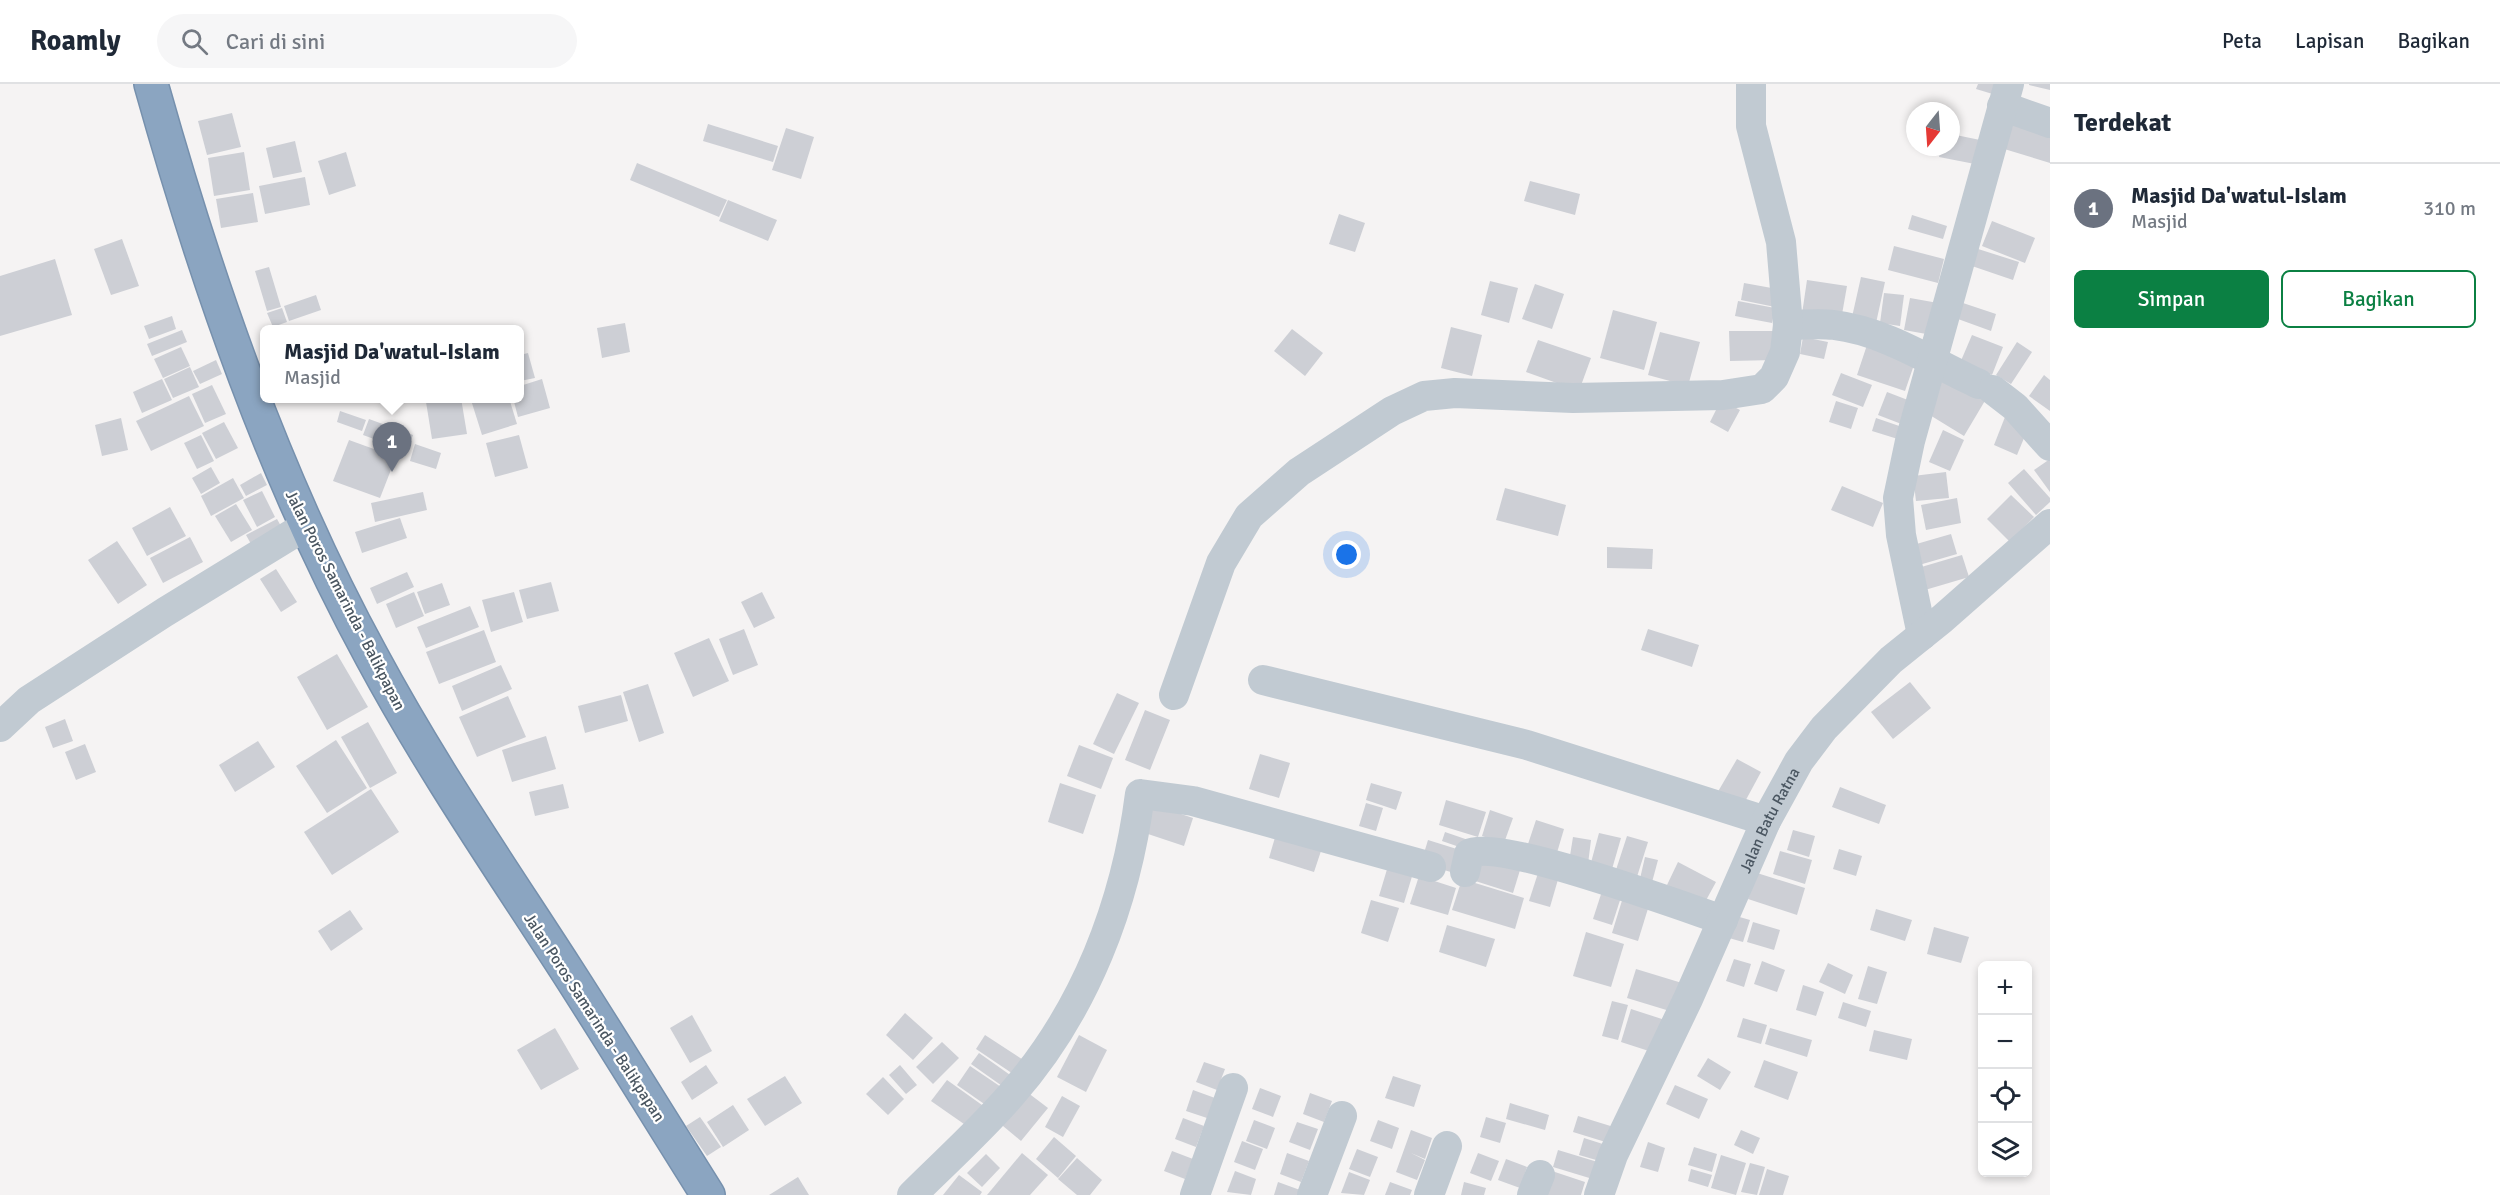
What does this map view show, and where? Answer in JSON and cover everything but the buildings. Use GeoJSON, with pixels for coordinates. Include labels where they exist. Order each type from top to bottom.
{"type":"FeatureCollection","features":[{"type":"Feature","properties":{"kind":"highway","name":"Jalan Poros Samarinda - Balikpapan"},"geometry":{"type":"LineString","coordinates":[[151,84],[174,165],[218,297],[281,469],[370,654],[423,749],[708,1195]]}},
{"type":"Feature","properties":{"kind":"street"},"geometry":{"type":"LineString","coordinates":[[1174,696],[1221,563],[1249,516],[1299,472],[1392,411],[1424,396],[1455,393],[1573,398],[1746,393],[1762,389],[1774,377],[1785,352],[1788,325],[1781,242],[1751,126],[1752,84]]}},
{"type":"Feature","properties":{"kind":"street"},"geometry":{"type":"LineString","coordinates":[[1922,635],[1901,535],[1898,498],[1910,441],[2005,95],[2050,123]]}},
{"type":"Feature","properties":{"kind":"street"},"geometry":{"type":"LineString","coordinates":[[1788,325],[1835,325],[1856,329],[1986,387],[2015,407],[2050,446]]}},
{"type":"Feature","properties":{"kind":"street","name":"Jalan Batu Ratna"},"geometry":{"type":"LineString","coordinates":[[1599,1195],[1613,1155],[1724,920],[1766,821],[1799,761],[1824,728],[1891,660],[2050,524]]}},
{"type":"Feature","properties":{"kind":"street"},"geometry":{"type":"LineString","coordinates":[[0,727],[29,700],[165,612],[307,525]]}},
{"type":"Feature","properties":{"kind":"street"},"geometry":{"type":"LineString","coordinates":[[1263,680],[1527,745],[1766,821]]}},
{"type":"Feature","properties":{"kind":"street"},"geometry":{"type":"LineString","coordinates":[[912,1195],[983,1127],[1013,1093],[1053,1042],[1070,1013],[1091,972],[1120,894],[1134,841],[1140,794],[1193,801],[1431,867]]}},
{"type":"Feature","properties":{"kind":"street"},"geometry":{"type":"LineString","coordinates":[[1465,872],[1469,854],[1485,849],[1556,865],[1724,920]]}},
{"type":"Feature","properties":{"kind":"street"},"geometry":{"type":"LineString","coordinates":[[1195,1195],[1233,1088]]}},
{"type":"Feature","properties":{"kind":"street"},"geometry":{"type":"LineString","coordinates":[[1312,1195],[1342,1116]]}},
{"type":"Feature","properties":{"kind":"street"},"geometry":{"type":"LineString","coordinates":[[1429,1195],[1447,1146]]}},
{"type":"Feature","properties":{"kind":"place","name":"Masjid Da'watul-Islam"},"geometry":{"type":"Point","coordinates":[392,472]}}]}
